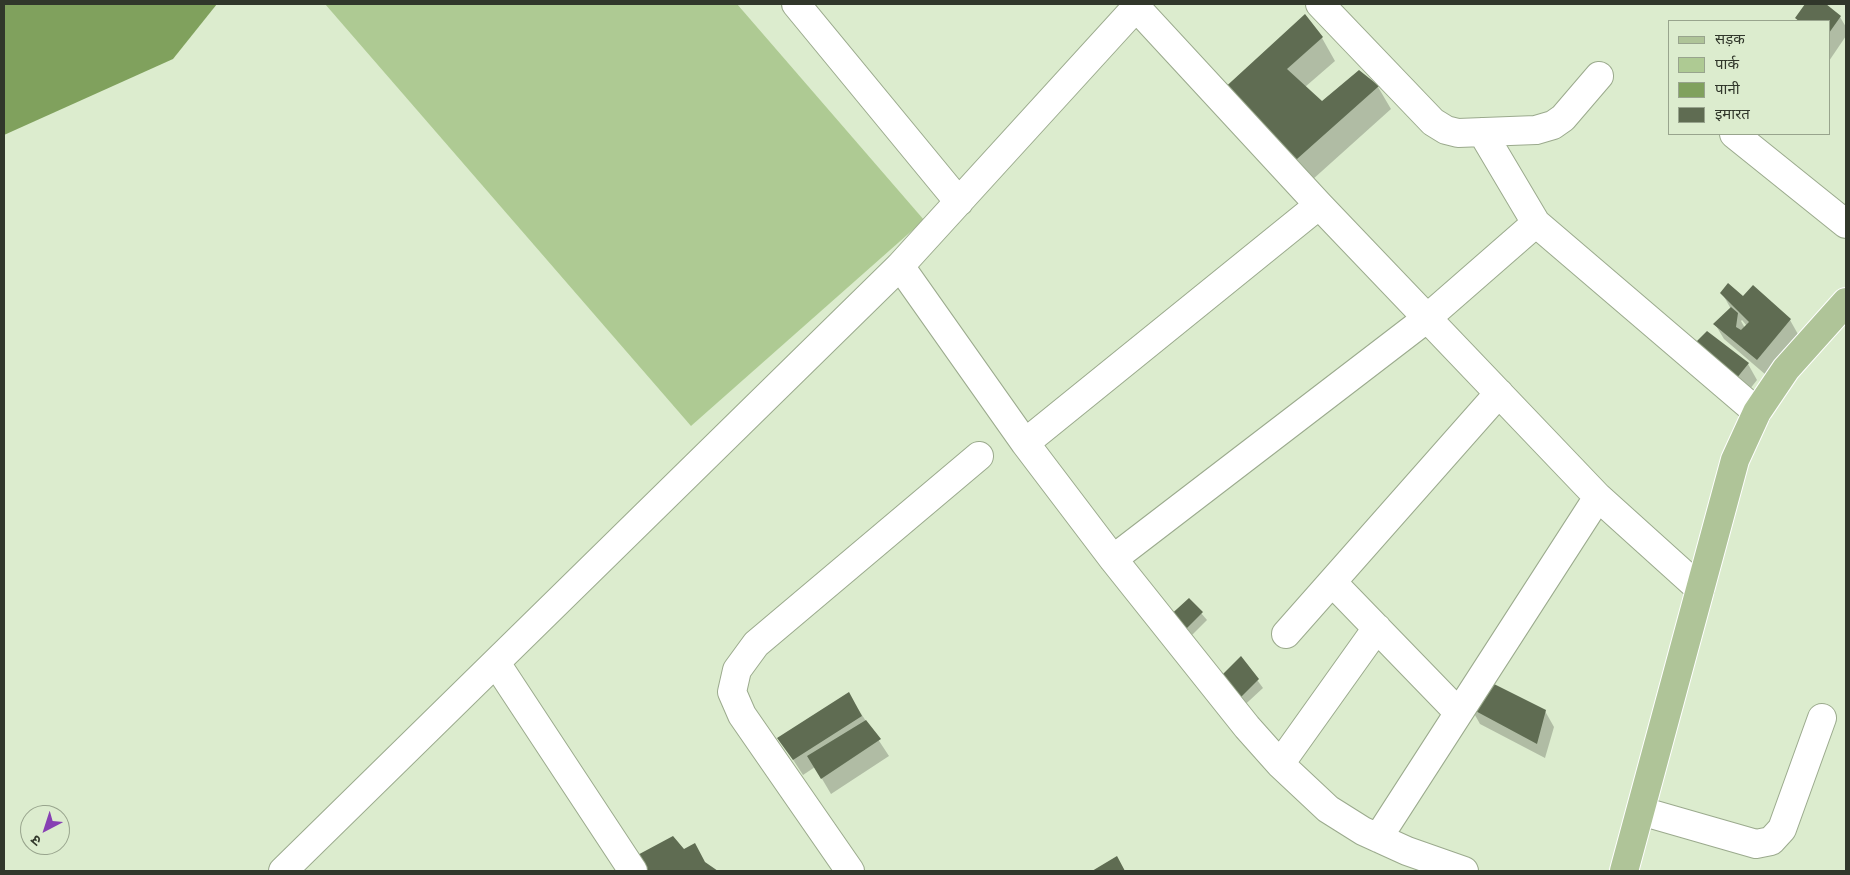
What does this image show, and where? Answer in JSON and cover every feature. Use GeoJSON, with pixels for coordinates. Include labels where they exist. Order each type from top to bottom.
{"type":"FeatureCollection","features":[{"type":"Feature","properties":{"kind":"main road"},"geometry":{"type":"LineString","coordinates":[[1624,871],[1735,460],[1757,412],[1786,369],[1846,302]]}},
{"type":"Feature","properties":{"kind":"street"},"geometry":{"type":"LineString","coordinates":[[796,4],[959,202]]}},
{"type":"Feature","properties":{"kind":"street"},"geometry":{"type":"LineString","coordinates":[[1320,4],[1433,122],[1446,130],[1458,133],[1536,130],[1553,125],[1563,118],[1599,76]]}},
{"type":"Feature","properties":{"kind":"street"},"geometry":{"type":"LineString","coordinates":[[283,871],[900,266],[1138,5],[1319,205],[1426,319],[1598,497],[1700,589]]}},
{"type":"Feature","properties":{"kind":"street"},"geometry":{"type":"LineString","coordinates":[[1482,132],[1536,223],[1757,412]]}},
{"type":"Feature","properties":{"kind":"street"},"geometry":{"type":"LineString","coordinates":[[1735,135],[1846,224]]}},
{"type":"Feature","properties":{"kind":"street"},"geometry":{"type":"LineString","coordinates":[[1025,443],[1319,205]]}},
{"type":"Feature","properties":{"kind":"street"},"geometry":{"type":"LineString","coordinates":[[1113,559],[1426,319],[1536,223]]}},
{"type":"Feature","properties":{"kind":"street"},"geometry":{"type":"LineString","coordinates":[[900,266],[1025,443],[1113,559],[1246,727],[1280,764],[1328,809],[1378,838],[1407,851],[1464,871]]}},
{"type":"Feature","properties":{"kind":"street"},"geometry":{"type":"LineString","coordinates":[[1286,634],[1499,394]]}},
{"type":"Feature","properties":{"kind":"street"},"geometry":{"type":"LineString","coordinates":[[850,871],[742,715],[732,692],[737,670],[756,644],[979,456]]}},
{"type":"Feature","properties":{"kind":"street"},"geometry":{"type":"LineString","coordinates":[[1378,838],[1598,497]]}},
{"type":"Feature","properties":{"kind":"street"},"geometry":{"type":"LineString","coordinates":[[1332,582],[1458,712]]}},
{"type":"Feature","properties":{"kind":"street"},"geometry":{"type":"LineString","coordinates":[[1280,764],[1377,628]]}},
{"type":"Feature","properties":{"kind":"street"},"geometry":{"type":"LineString","coordinates":[[496,663],[633,871]]}},
{"type":"Feature","properties":{"kind":"street"},"geometry":{"type":"LineString","coordinates":[[1641,811],[1756,844],[1771,841],[1782,829],[1822,718]]}},
{"type":"Feature","properties":{"kind":"green space"},"geometry":{"type":"Polygon","coordinates":[[[325,4],[737,4],[924,220],[691,426],[325,4]]]}},
{"type":"Feature","properties":{"kind":"water"},"geometry":{"type":"Polygon","coordinates":[[[4,4],[217,4],[173,59],[4,135],[4,4]]]}},
{"type":"Feature","properties":{"kind":"building"},"geometry":{"type":"Polygon","coordinates":[[[1805,4],[1826,4],[1841,16],[1830,32],[1830,20],[1798,20],[1795,18],[1805,4]]]}},
{"type":"Feature","properties":{"kind":"building"},"geometry":{"type":"Polygon","coordinates":[[[1305,14],[1323,37],[1287,69],[1322,101],[1359,70],[1379,86],[1288,167],[1220,92],[1305,14]]]}},
{"type":"Feature","properties":{"kind":"building"},"geometry":{"type":"Polygon","coordinates":[[[1728,283],[1743,296],[1753,285],[1791,319],[1757,360],[1713,324],[1731,307],[1738,313],[1736,327],[1741,330],[1749,322],[1720,293],[1728,283]]]}},
{"type":"Feature","properties":{"kind":"building"},"geometry":{"type":"Polygon","coordinates":[[[1707,331],[1749,363],[1732,384],[1690,348],[1707,331]]]}},
{"type":"Feature","properties":{"kind":"building"},"geometry":{"type":"Polygon","coordinates":[[[1189,598],[1203,612],[1180,635],[1166,619],[1189,598]]]}},
{"type":"Feature","properties":{"kind":"building"},"geometry":{"type":"Polygon","coordinates":[[[1241,656],[1259,679],[1232,706],[1217,680],[1241,656]]]}},
{"type":"Feature","properties":{"kind":"building"},"geometry":{"type":"Polygon","coordinates":[[[1490,682],[1546,710],[1537,744],[1470,708],[1490,682]]]}},
{"type":"Feature","properties":{"kind":"building"},"geometry":{"type":"Polygon","coordinates":[[[849,692],[862,716],[793,760],[777,738],[849,692]]]}},
{"type":"Feature","properties":{"kind":"building"},"geometry":{"type":"Polygon","coordinates":[[[866,720],[881,739],[821,779],[807,756],[866,720]]]}},
{"type":"Feature","properties":{"kind":"building"},"geometry":{"type":"Polygon","coordinates":[[[673,836],[684,849],[695,843],[705,862],[718,871],[641,871],[632,858],[673,836]]]}},
{"type":"Feature","properties":{"kind":"building"},"geometry":{"type":"Polygon","coordinates":[[[1117,856],[1125,871],[1092,871],[1117,856]]]}}]}
